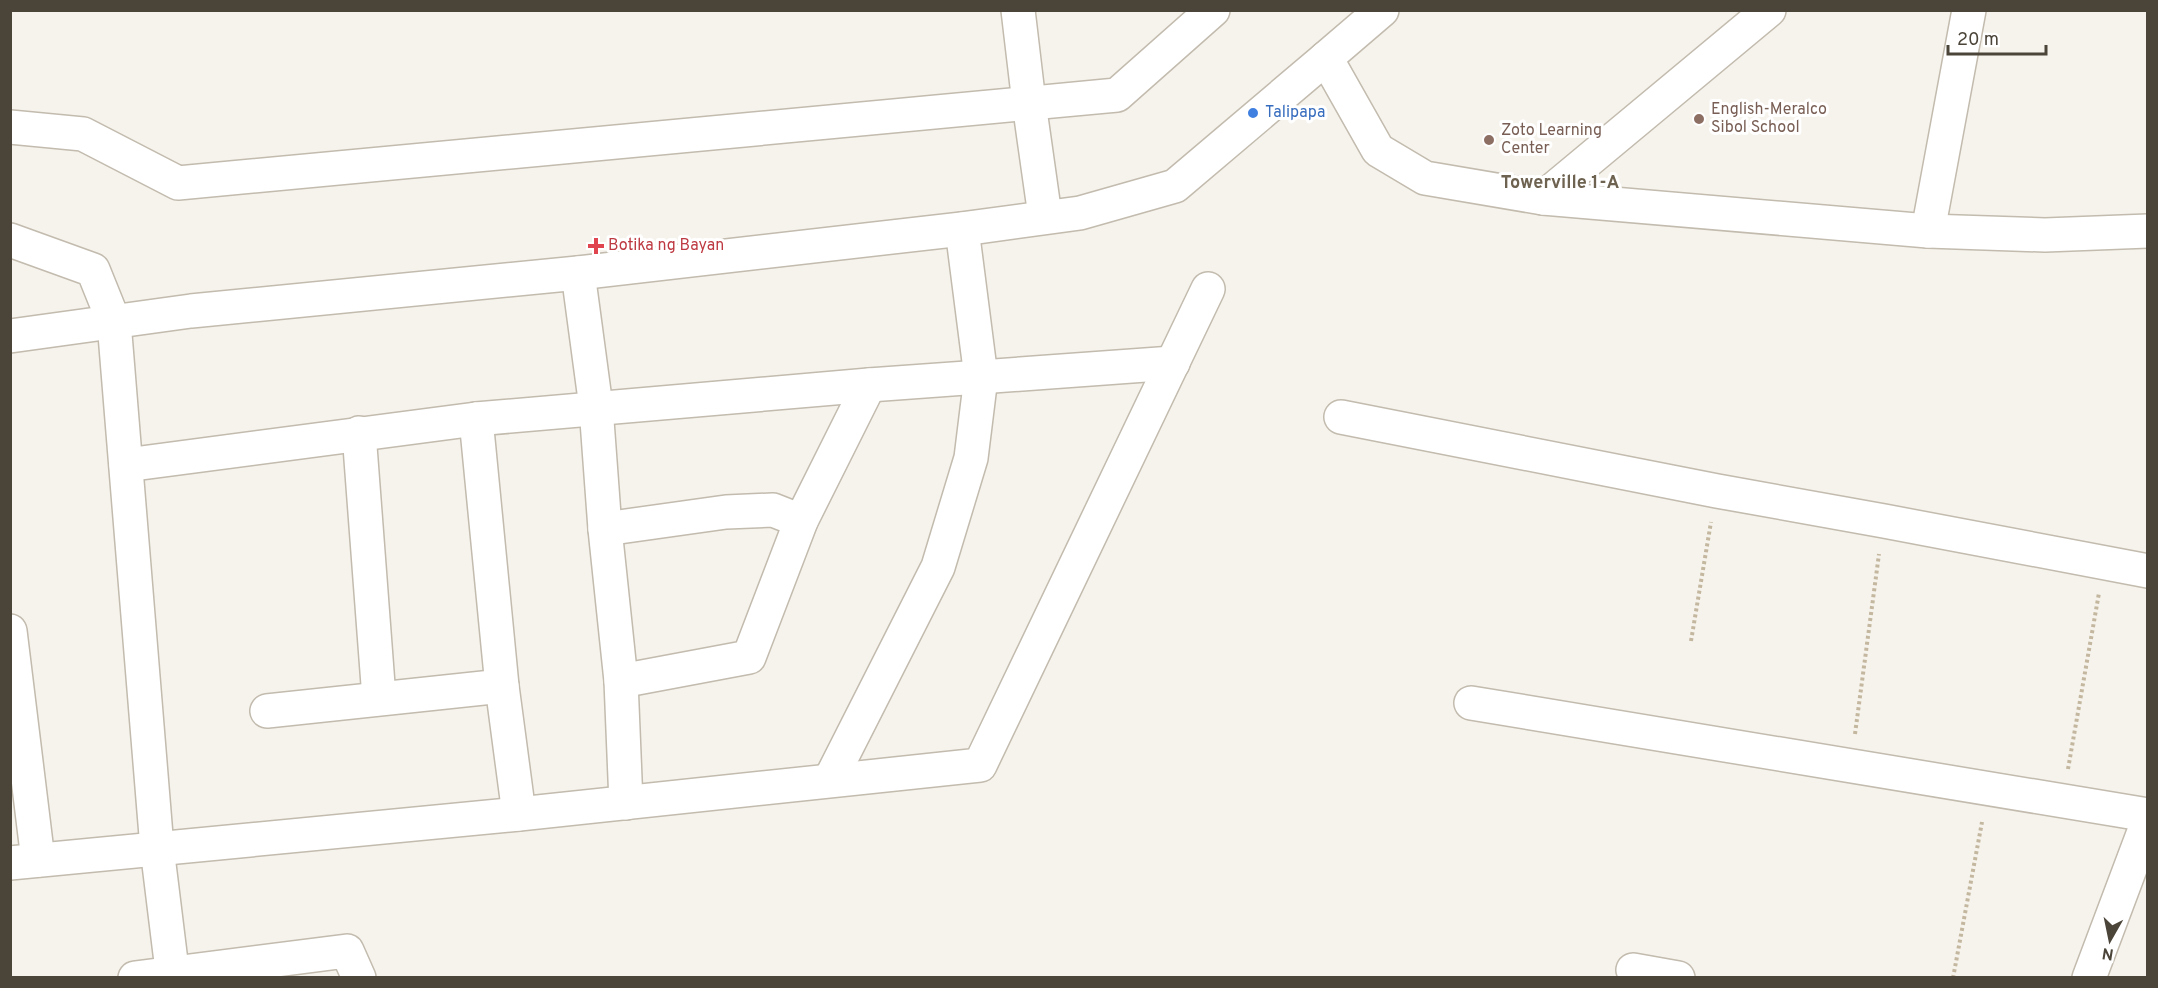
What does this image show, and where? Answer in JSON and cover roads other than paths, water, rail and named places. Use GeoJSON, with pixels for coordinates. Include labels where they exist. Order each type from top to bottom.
{"type":"FeatureCollection","features":[{"type":"Feature","properties":{"kind":"street"},"geometry":{"type":"LineString","coordinates":[[1018,10],[1045,216]]}},
{"type":"Feature","properties":{"kind":"street"},"geometry":{"type":"LineString","coordinates":[[10,127],[83,134],[178,183],[1118,95],[1213,10]]}},
{"type":"Feature","properties":{"kind":"street"},"geometry":{"type":"LineString","coordinates":[[10,336],[191,311],[578,273],[962,229],[1080,213],[1175,186],[1382,10]]}},
{"type":"Feature","properties":{"kind":"street"},"geometry":{"type":"LineString","coordinates":[[1543,198],[1769,10]]}},
{"type":"Feature","properties":{"kind":"street"},"geometry":{"type":"LineString","coordinates":[[1928,231],[1969,10]]}},
{"type":"Feature","properties":{"kind":"street"},"geometry":{"type":"LineString","coordinates":[[1326,58],[1378,150],[1425,178],[1543,198],[1928,231],[2045,235],[2148,231]]}},
{"type":"Feature","properties":{"kind":"street"},"geometry":{"type":"LineString","coordinates":[[830,780],[938,567],[971,458],[981,377],[962,229]]}},
{"type":"Feature","properties":{"kind":"street"},"geometry":{"type":"LineString","coordinates":[[10,240],[93,270],[114,322],[157,848],[172,975]]}},
{"type":"Feature","properties":{"kind":"street"},"geometry":{"type":"LineString","coordinates":[[578,273],[596,407],[605,529],[621,681],[626,803]]}},
{"type":"Feature","properties":{"kind":"street"},"geometry":{"type":"LineString","coordinates":[[10,631],[24,862],[519,814],[980,765],[1208,289]]}},
{"type":"Feature","properties":{"kind":"street"},"geometry":{"type":"LineString","coordinates":[[126,465],[359,433],[596,407],[1173,363]]}},
{"type":"Feature","properties":{"kind":"street"},"geometry":{"type":"LineString","coordinates":[[621,681],[749,657],[801,521],[869,386]]}},
{"type":"Feature","properties":{"kind":"street"},"geometry":{"type":"LineString","coordinates":[[1341,417],[1716,491],[2148,571]]}},
{"type":"Feature","properties":{"kind":"street"},"geometry":{"type":"LineString","coordinates":[[476,419],[502,686],[519,814]]}},
{"type":"Feature","properties":{"kind":"street"},"geometry":{"type":"LineString","coordinates":[[359,433],[379,698]]}},
{"type":"Feature","properties":{"kind":"street"},"geometry":{"type":"LineString","coordinates":[[605,529],[726,512],[773,510],[801,521]]}},
{"type":"Feature","properties":{"kind":"street"},"geometry":{"type":"LineString","coordinates":[[267,711],[502,686]]}},
{"type":"Feature","properties":{"kind":"street"},"geometry":{"type":"LineString","coordinates":[[1471,703],[2148,815]]}},
{"type":"Feature","properties":{"kind":"street"},"geometry":{"type":"LineString","coordinates":[[2089,978],[2148,821]]}},
{"type":"Feature","properties":{"kind":"street"},"geometry":{"type":"LineString","coordinates":[[135,978],[347,951],[359,978]]}},
{"type":"Feature","properties":{"kind":"street"},"geometry":{"type":"LineString","coordinates":[[1633,970],[1678,978]]}},
{"type":"Feature","properties":{"kind":"place","name":"Talipapa"},"geometry":{"type":"Point","coordinates":[1253,113]}},
{"type":"Feature","properties":{"kind":"place","name":"English-Meralco Sibol School"},"geometry":{"type":"Point","coordinates":[1699,119]}},
{"type":"Feature","properties":{"kind":"place","name":"Zoto Learning Center"},"geometry":{"type":"Point","coordinates":[1489,140]}},
{"type":"Feature","properties":{"kind":"place","name":"Botika ng Bayan"},"geometry":{"type":"Point","coordinates":[596,246]}},
{"type":"Feature","properties":{"kind":"district","name":"Towerville 1-A"},"geometry":{"type":"Point","coordinates":[1560,183]}}]}
